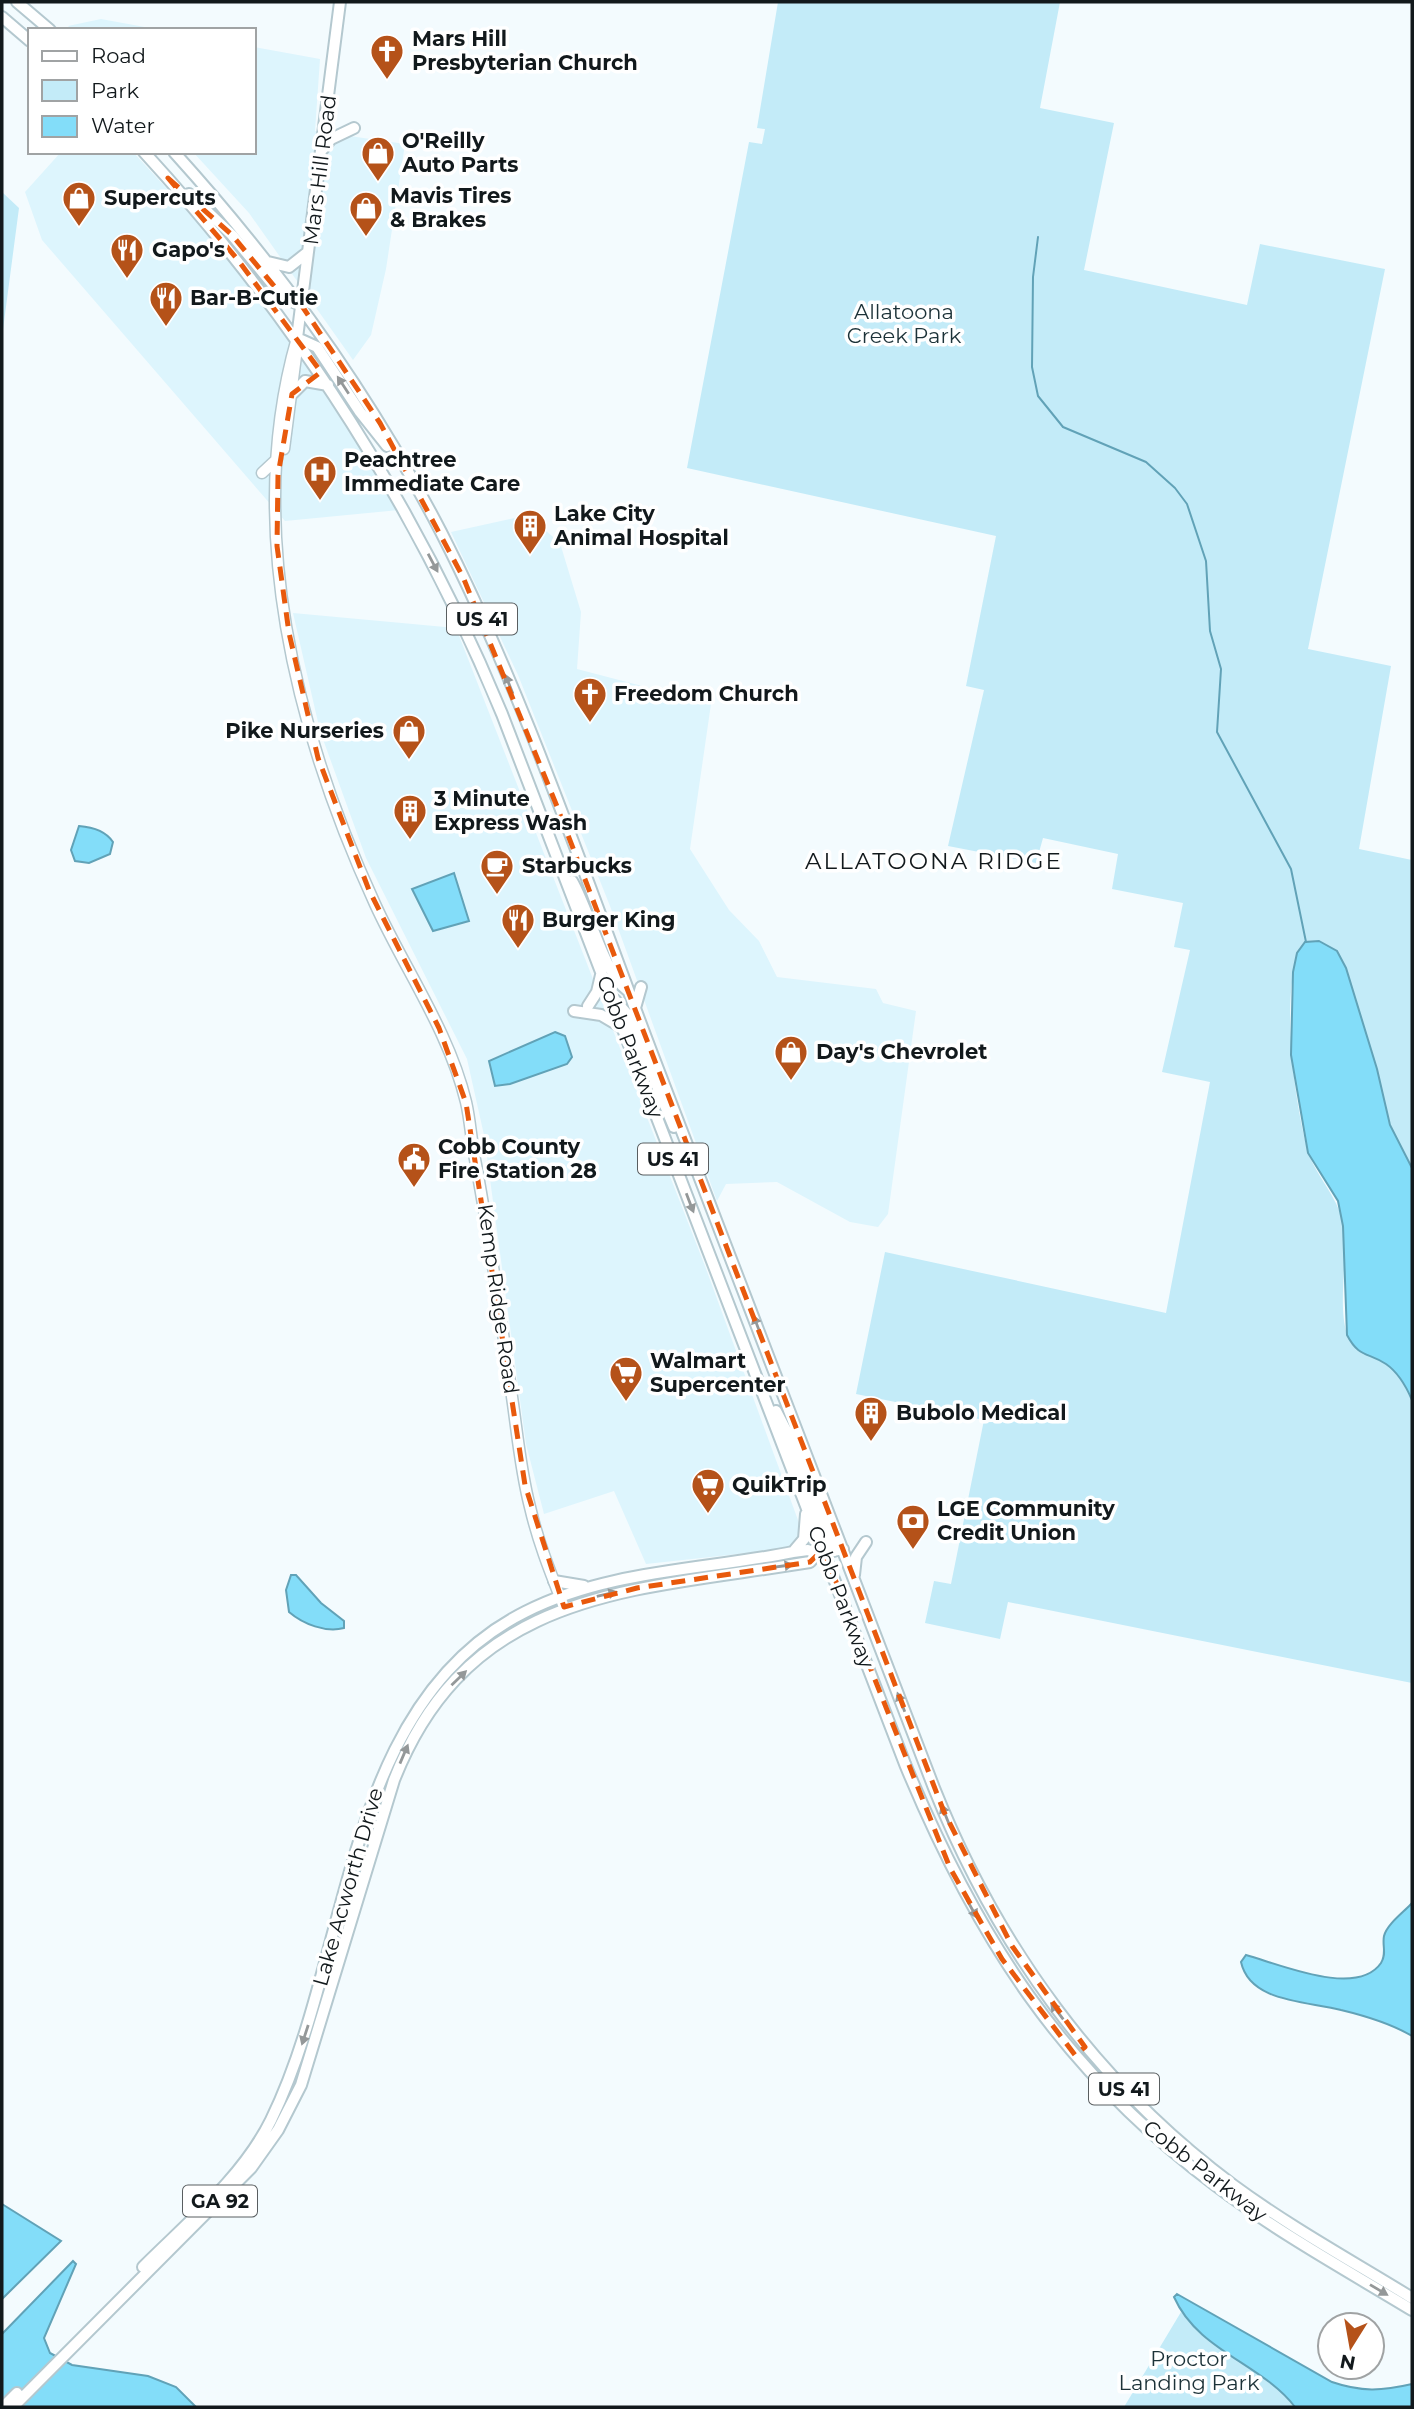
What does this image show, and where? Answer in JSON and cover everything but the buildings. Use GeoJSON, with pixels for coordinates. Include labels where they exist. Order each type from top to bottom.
{"type":"FeatureCollection","features":[{"type":"Feature","properties":{"kind":"main road"},"geometry":{"type":"LineString","coordinates":[[17,2],[48,28]]}},
{"type":"Feature","properties":{"kind":"main road","name":"Mars Hill Road"},"geometry":{"type":"LineString","coordinates":[[297,338],[340,2]]}},
{"type":"Feature","properties":{"kind":"main road"},"geometry":{"type":"LineString","coordinates":[[2,17],[28,39]]}},
{"type":"Feature","properties":{"kind":"main road"},"geometry":{"type":"LineString","coordinates":[[323,149],[331,139],[354,128]]}},
{"type":"Feature","properties":{"kind":"main road","name":"Cobb Parkway"},"geometry":{"type":"LineString","coordinates":[[146,154],[238,260],[330,385],[389,480],[466,629],[624,1029],[802,1498],[830,1552],[854,1578],[944,1812],[976,1883],[1027,1969],[1085,2047],[1146,2112],[1217,2172],[1256,2200],[1412,2298]]}},
{"type":"Feature","properties":{"kind":"main road","name":"Cobb Parkway"},"geometry":{"type":"LineString","coordinates":[[176,154],[267,261],[302,306],[358,388],[451,552],[497,653],[685,1139],[905,1764],[950,1868],[1009,1969],[1074,2055],[1144,2126],[1215,2185],[1412,2310]]}},
{"type":"Feature","properties":{"kind":"main road"},"geometry":{"type":"LineString","coordinates":[[168,178],[232,235],[283,297],[302,306]]}},
{"type":"Feature","properties":{"kind":"main road"},"geometry":{"type":"LineString","coordinates":[[267,261],[289,267],[301,260],[310,249]]}},
{"type":"Feature","properties":{"kind":"main road"},"geometry":{"type":"LineString","coordinates":[[297,338],[317,347],[371,427],[400,458]]}},
{"type":"Feature","properties":{"kind":"main road"},"geometry":{"type":"LineString","coordinates":[[292,394],[301,383],[310,380],[330,385]]}},
{"type":"Feature","properties":{"kind":"main road"},"geometry":{"type":"LineString","coordinates":[[559,862],[589,914],[613,977],[628,991]]}},
{"type":"Feature","properties":{"kind":"main road"},"geometry":{"type":"LineString","coordinates":[[588,1006],[599,986],[601,972]]}},
{"type":"Feature","properties":{"kind":"main road"},"geometry":{"type":"LineString","coordinates":[[635,1008],[641,987]]}},
{"type":"Feature","properties":{"kind":"main road"},"geometry":{"type":"LineString","coordinates":[[611,997],[627,1014],[660,1100],[674,1128],[685,1139]]}},
{"type":"Feature","properties":{"kind":"main road"},"geometry":{"type":"LineString","coordinates":[[574,1011],[601,1014],[624,1029]]}},
{"type":"Feature","properties":{"kind":"main road"},"geometry":{"type":"LineString","coordinates":[[765,1398],[777,1412],[792,1442],[830,1552]]}},
{"type":"Feature","properties":{"kind":"main road"},"geometry":{"type":"LineString","coordinates":[[793,1552],[807,1530],[802,1498]]}},
{"type":"Feature","properties":{"kind":"main road"},"geometry":{"type":"LineString","coordinates":[[854,1578],[856,1557],[866,1542]]}},
{"type":"Feature","properties":{"kind":"main road","name":"Lake Acworth Drive"},"geometry":{"type":"LineString","coordinates":[[3,2407],[251,2168],[278,2130],[301,2085],[390,1790],[411,1739],[446,1690],[480,1658],[520,1629],[590,1586],[807,1550],[830,1552]]}},
{"type":"Feature","properties":{"kind":"main road","name":"Lake Acworth Drive"},"geometry":{"type":"LineString","coordinates":[[562,1602],[810,1562],[830,1552]]}},
{"type":"Feature","properties":{"kind":"main road"},"geometry":{"type":"LineString","coordinates":[[554,1581],[590,1586]]}},
{"type":"Feature","properties":{"kind":"main road"},"geometry":{"type":"LineString","coordinates":[[1074,2055],[1085,2047]]}},
{"type":"Feature","properties":{"kind":"main road","name":"Lake Acworth Drive"},"geometry":{"type":"LineString","coordinates":[[13,2407],[116,2299]]}},
{"type":"Feature","properties":{"kind":"street"},"geometry":{"type":"LineString","coordinates":[[278,475],[292,394],[297,338]]}},
{"type":"Feature","properties":{"kind":"street"},"geometry":{"type":"LineString","coordinates":[[278,475],[277,458],[288,369],[297,338]]}},
{"type":"Feature","properties":{"kind":"street"},"geometry":{"type":"LineString","coordinates":[[262,473],[277,458]]}},
{"type":"Feature","properties":{"kind":"street","name":"Kemp Ridge Road"},"geometry":{"type":"LineString","coordinates":[[278,475],[279,568],[303,701],[318,758],[354,852],[393,943],[439,1028],[466,1103],[488,1225],[525,1485],[542,1552],[562,1602]]}},
{"type":"Feature","properties":{"kind":"highlighted area"},"geometry":{"type":"Polygon","coordinates":[[[168,178],[232,235],[283,297],[302,306],[380,423],[463,577],[556,804],[944,1812],[1012,1946],[1085,2047],[1075,2055],[1002,1959],[950,1868],[823,1549],[810,1562],[637,1588],[564,1607],[525,1485],[466,1103],[439,1028],[369,890],[318,758],[289,633],[277,546],[278,475],[292,394],[321,372],[238,260],[168,178]]]}},
{"type":"Feature","properties":{"kind":"shaded area"},"geometry":{"type":"Polygon","coordinates":[[[101,19],[150,28],[70,28],[68,26],[101,19]]]}},
{"type":"Feature","properties":{"kind":"shaded area"},"geometry":{"type":"Polygon","coordinates":[[[256,47],[320,59],[315,131],[405,144],[386,269],[371,335],[353,360],[249,213],[195,154],[256,154],[256,47]]]}},
{"type":"Feature","properties":{"kind":"shaded area"},"geometry":{"type":"Polygon","coordinates":[[[59,154],[135,154],[195,219],[268,311],[322,388],[399,510],[285,521],[42,240],[25,192],[59,154]]]}},
{"type":"Feature","properties":{"kind":"shaded area"},"geometry":{"type":"Polygon","coordinates":[[[528,515],[560,543],[581,612],[577,669],[711,704],[690,849],[729,910],[759,941],[777,977],[876,989],[883,1003],[916,1011],[888,1214],[878,1227],[850,1222],[777,1182],[726,1184],[717,1201],[610,906],[518,675],[451,532],[528,515]]]}},
{"type":"Feature","properties":{"kind":"shaded area"},"geometry":{"type":"Polygon","coordinates":[[[293,613],[456,628],[705,1266],[802,1531],[794,1548],[646,1564],[614,1491],[544,1514],[526,1444],[484,1135],[467,1059],[366,858],[320,731],[293,613]]]}},
{"type":"Feature","properties":{"kind":"green space","name":"Allatoona Creek Park"},"geometry":{"type":"Polygon","coordinates":[[[778,2],[1060,2],[1040,108],[1114,123],[1084,270],[1247,305],[1260,244],[1385,269],[1308,649],[1391,666],[1359,849],[1412,860],[1412,1168],[1394,1135],[1370,1045],[1358,1016],[1305,942],[1297,960],[1290,1013],[1294,1076],[1308,1151],[1343,1223],[1343,1308],[1347,1334],[1358,1349],[1393,1369],[1412,1400],[1412,1683],[1008,1602],[1000,1639],[925,1623],[934,1581],[951,1584],[984,1420],[856,1394],[885,1252],[1166,1313],[1210,1082],[1162,1072],[1190,950],[1174,947],[1183,903],[1112,889],[1118,854],[1043,838],[1036,863],[948,846],[984,690],[966,686],[996,536],[687,468],[749,142],[762,144],[765,129],[757,128],[778,2]]]}},
{"type":"Feature","properties":{"kind":"green space"},"geometry":{"type":"Polygon","coordinates":[[[2,192],[19,208],[2,337],[2,192]]]}},
{"type":"Feature","properties":{"kind":"green space","name":"Proctor Landing Park"},"geometry":{"type":"Polygon","coordinates":[[[1181,2312],[1206,2339],[1272,2383],[1295,2407],[1124,2407],[1181,2312]]]}},
{"type":"Feature","properties":{"kind":"water"},"geometry":{"type":"Polygon","coordinates":[[[79,826],[93,828],[106,835],[113,842],[110,854],[89,863],[75,861],[71,850],[79,826]]]}},
{"type":"Feature","properties":{"kind":"water"},"geometry":{"type":"Polygon","coordinates":[[[454,873],[469,921],[433,931],[412,889],[454,873]]]}},
{"type":"Feature","properties":{"kind":"water"},"geometry":{"type":"Polygon","coordinates":[[[1319,941],[1337,951],[1346,968],[1377,1069],[1390,1125],[1412,1168],[1412,1400],[1395,1371],[1356,1348],[1347,1335],[1343,1226],[1338,1201],[1308,1153],[1291,1055],[1293,972],[1297,953],[1305,942],[1319,941]]]}},
{"type":"Feature","properties":{"kind":"water"},"geometry":{"type":"Polygon","coordinates":[[[555,1032],[565,1036],[572,1057],[567,1064],[510,1084],[495,1086],[489,1061],[555,1032]]]}},
{"type":"Feature","properties":{"kind":"water"},"geometry":{"type":"Polygon","coordinates":[[[291,1575],[296,1575],[321,1603],[344,1621],[344,1628],[315,1626],[289,1612],[286,1590],[291,1575]]]}},
{"type":"Feature","properties":{"kind":"water"},"geometry":{"type":"Polygon","coordinates":[[[1412,1903],[1412,2036],[1369,2017],[1268,1993],[1256,1986],[1241,1962],[1246,1955],[1297,1971],[1336,1978],[1354,1978],[1370,1973],[1383,1960],[1386,1932],[1412,1903]]]}},
{"type":"Feature","properties":{"kind":"water"},"geometry":{"type":"Polygon","coordinates":[[[2,2204],[61,2241],[2,2299],[2,2204]]]}},
{"type":"Feature","properties":{"kind":"water"},"geometry":{"type":"Polygon","coordinates":[[[73,2261],[76,2264],[44,2338],[50,2353],[72,2365],[148,2376],[176,2387],[196,2407],[2,2407],[2,2334],[73,2261]]]}},
{"type":"Feature","properties":{"kind":"water"},"geometry":{"type":"Polygon","coordinates":[[[1177,2294],[1316,2373],[1316,2381],[1372,2389],[1412,2384],[1412,2407],[1295,2407],[1265,2379],[1198,2331],[1174,2297],[1177,2294]]]}},
{"type":"Feature","properties":{"kind":"waterway"},"geometry":{"type":"LineString","coordinates":[[1038,237],[1033,277],[1032,367],[1038,396],[1063,427],[1146,462],[1175,488],[1187,504],[1206,561],[1210,631],[1221,669],[1217,732],[1291,869],[1306,942]]}},
{"type":"Feature","properties":{"kind":"place","name":"Mars Hill Presbyterian Church"},"geometry":{"type":"Point","coordinates":[387,81]}},
{"type":"Feature","properties":{"kind":"place","name":"O'Reilly Auto Parts"},"geometry":{"type":"Point","coordinates":[378,183]}},
{"type":"Feature","properties":{"kind":"place","name":"Supercuts"},"geometry":{"type":"Point","coordinates":[79,228]}},
{"type":"Feature","properties":{"kind":"place","name":"Mavis Tires & Brakes"},"geometry":{"type":"Point","coordinates":[366,238]}},
{"type":"Feature","properties":{"kind":"place","name":"Gapo's"},"geometry":{"type":"Point","coordinates":[127,280]}},
{"type":"Feature","properties":{"kind":"place","name":"Bar-B-Cutie"},"geometry":{"type":"Point","coordinates":[166,328]}},
{"type":"Feature","properties":{"kind":"place","name":"Peachtree Immediate Care"},"geometry":{"type":"Point","coordinates":[320,502]}},
{"type":"Feature","properties":{"kind":"place","name":"Lake City Animal Hospital"},"geometry":{"type":"Point","coordinates":[530,556]}},
{"type":"Feature","properties":{"kind":"place","name":"Freedom Church"},"geometry":{"type":"Point","coordinates":[590,724]}},
{"type":"Feature","properties":{"kind":"place","name":"Pike Nurseries"},"geometry":{"type":"Point","coordinates":[409,761]}},
{"type":"Feature","properties":{"kind":"place","name":"3 Minute Express Wash"},"geometry":{"type":"Point","coordinates":[410,841]}},
{"type":"Feature","properties":{"kind":"place","name":"Starbucks"},"geometry":{"type":"Point","coordinates":[497,896]}},
{"type":"Feature","properties":{"kind":"place","name":"Burger King"},"geometry":{"type":"Point","coordinates":[518,950]}},
{"type":"Feature","properties":{"kind":"place","name":"Day's Chevrolet"},"geometry":{"type":"Point","coordinates":[791,1082]}},
{"type":"Feature","properties":{"kind":"place","name":"Cobb County Fire Station 28"},"geometry":{"type":"Point","coordinates":[414,1189]}},
{"type":"Feature","properties":{"kind":"place","name":"Walmart Supercenter"},"geometry":{"type":"Point","coordinates":[626,1403]}},
{"type":"Feature","properties":{"kind":"place","name":"Bubolo Medical"},"geometry":{"type":"Point","coordinates":[871,1443]}},
{"type":"Feature","properties":{"kind":"place","name":"QuikTrip"},"geometry":{"type":"Point","coordinates":[708,1515]}},
{"type":"Feature","properties":{"kind":"place","name":"LGE Community Credit Union"},"geometry":{"type":"Point","coordinates":[913,1551]}},
{"type":"Feature","properties":{"kind":"district","name":"ALLATOONA RIDGE"},"geometry":{"type":"Point","coordinates":[934,861]}}]}
